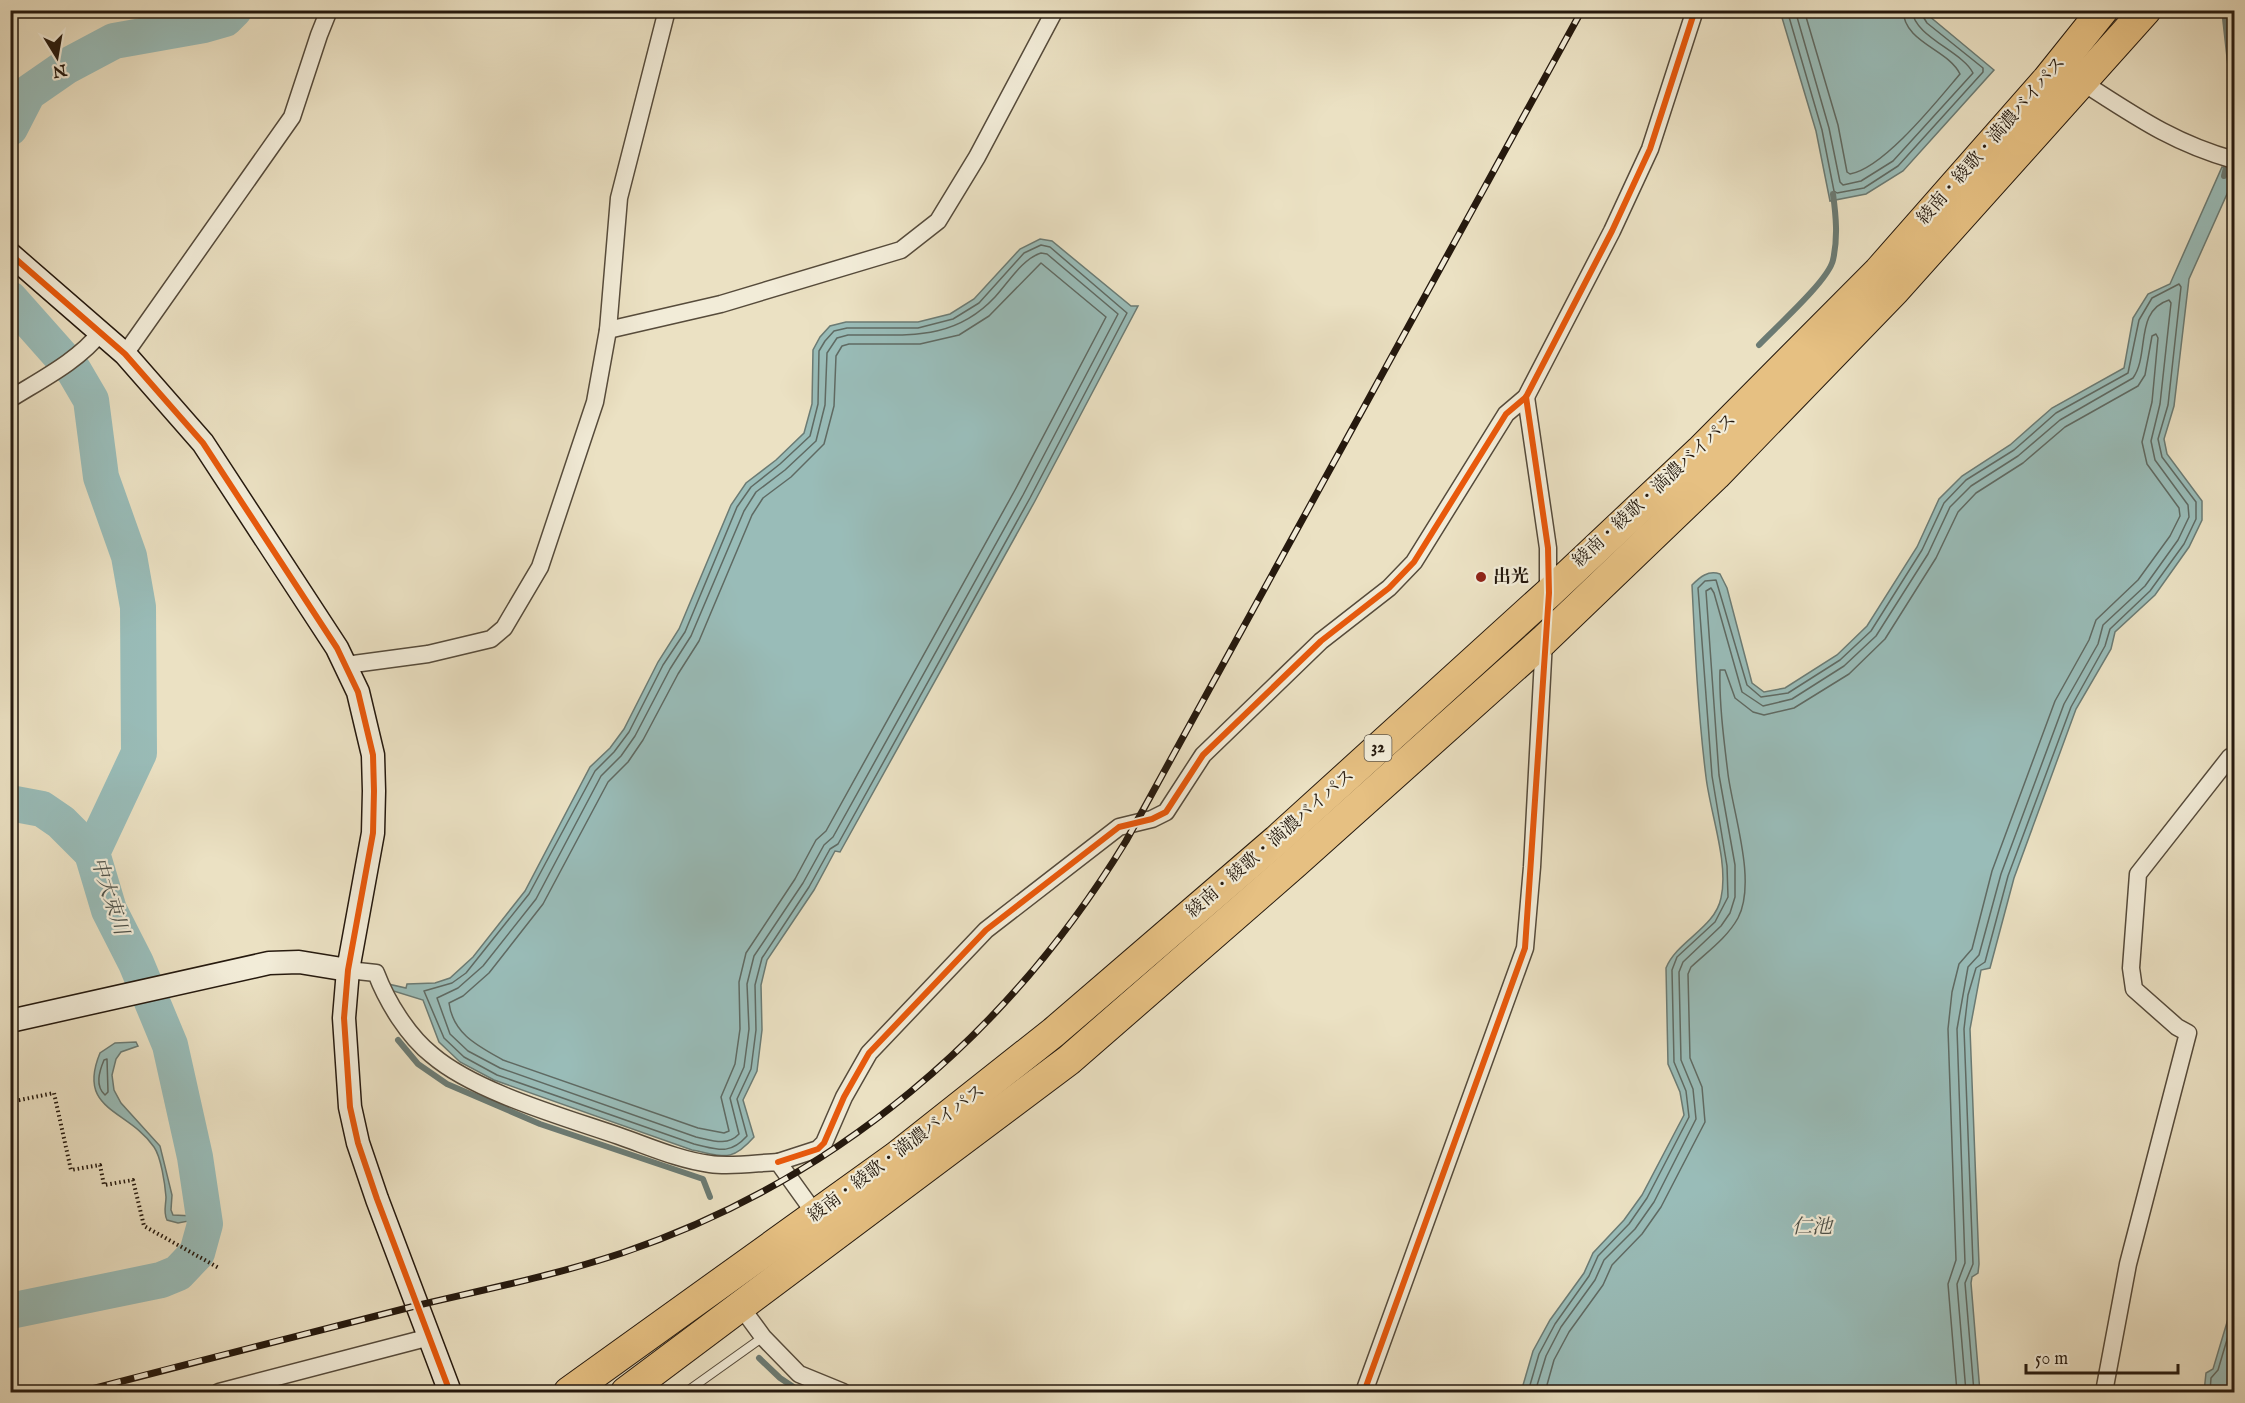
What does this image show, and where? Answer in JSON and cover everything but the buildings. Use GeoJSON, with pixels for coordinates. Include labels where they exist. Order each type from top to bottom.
{"type":"FeatureCollection","features":[{"type":"Feature","properties":{"kind":"highway","name":"綾南・綾歌・満濃バイパス"},"geometry":{"type":"LineString","coordinates":[[569,1392],[896,1157],[1054,1032],[1277,840],[1549,593],[1700,451],[1879,270],[2047,80],[2103,10]]}},
{"type":"Feature","properties":{"kind":"highway","name":"綾南・綾歌・満濃バイパス"},"geometry":{"type":"LineString","coordinates":[[626,1392],[1069,1060],[1294,863],[1544,639],[1716,475],[1846,340],[2146,10]]}},
{"type":"Feature","properties":{"kind":"street"},"geometry":{"type":"LineString","coordinates":[[125,354],[292,117],[329,10]]}},
{"type":"Feature","properties":{"kind":"street"},"geometry":{"type":"LineString","coordinates":[[346,665],[428,654],[491,639],[504,628],[540,567],[595,402],[608,330],[619,198],[667,10]]}},
{"type":"Feature","properties":{"kind":"street"},"geometry":{"type":"LineString","coordinates":[[608,330],[721,304],[901,250],[938,221],[976,157],[1055,10]]}},
{"type":"Feature","properties":{"kind":"street"},"geometry":{"type":"LineString","coordinates":[[10,1021],[269,963],[299,962],[376,974],[382,990],[431,1055],[466,1078],[580,1123],[663,1152],[710,1164],[778,1162],[818,1149],[824,1143],[844,1096],[869,1053],[986,930],[1119,827],[1152,819],[1166,812],[1203,755],[1322,641],[1389,588],[1414,562],[1506,414],[1526,397],[1602,252],[1650,149],[1695,10]]}},
{"type":"Feature","properties":{"kind":"street"},"geometry":{"type":"LineString","coordinates":[[2082,82],[2163,133],[2193,148],[2232,160]]}},
{"type":"Feature","properties":{"kind":"street"},"geometry":{"type":"LineString","coordinates":[[10,254],[125,354],[180,415],[219,465],[346,665],[367,722],[373,755],[374,792],[373,833],[348,970],[345,1048],[352,1116],[377,1199],[450,1392]]}},
{"type":"Feature","properties":{"kind":"street"},"geometry":{"type":"LineString","coordinates":[[10,399],[76,357],[90,346],[101,332]]}},
{"type":"Feature","properties":{"kind":"street"},"geometry":{"type":"LineString","coordinates":[[1364,1392],[1525,948],[1532,867],[1544,639],[1549,593],[1548,548],[1526,397]]}},
{"type":"Feature","properties":{"kind":"street"},"geometry":{"type":"LineString","coordinates":[[2104,1392],[2128,1264],[2188,1033],[2177,1027],[2134,989],[2130,968],[2138,874],[2230,757],[2235,760]]}},
{"type":"Feature","properties":{"kind":"street"},"geometry":{"type":"LineString","coordinates":[[778,1162],[816,1215]]}},
{"type":"Feature","properties":{"kind":"street"},"geometry":{"type":"LineString","coordinates":[[741,1307],[763,1337],[799,1374],[843,1392]]}},
{"type":"Feature","properties":{"kind":"street"},"geometry":{"type":"LineString","coordinates":[[219,1392],[430,1337]]}},
{"type":"Feature","properties":{"kind":"lane"},"geometry":{"type":"LineString","coordinates":[[686,1392],[763,1337]]}},
{"type":"Feature","properties":{"kind":"path"},"geometry":{"type":"LineString","coordinates":[[10,1102],[54,1094],[71,1170],[100,1165],[104,1185],[133,1180],[144,1226],[219,1268]]}},
{"type":"Feature","properties":{"kind":"water"},"geometry":{"type":"Polygon","coordinates":[[[1780,11],[1923,11],[1994,70],[1903,171],[1866,194],[1830,201],[1816,131],[1780,11]]]}},
{"type":"Feature","properties":{"kind":"water","name":"仁池"},"geometry":{"type":"Polygon","coordinates":[[[2222,167],[2232,170],[2231,185],[2189,279],[2174,406],[2164,439],[2167,454],[2202,501],[2202,520],[2189,547],[2155,595],[2115,632],[2111,649],[2076,709],[2014,878],[1990,968],[1981,970],[1970,1029],[1979,1264],[1978,1273],[1972,1277],[1971,1283],[1980,1392],[1521,1392],[1533,1351],[1550,1320],[1584,1273],[1593,1253],[1624,1220],[1642,1195],[1684,1115],[1680,1092],[1668,1064],[1666,968],[1678,950],[1711,918],[1721,898],[1723,884],[1721,854],[1703,753],[1692,585],[1708,574],[1720,574],[1727,588],[1752,683],[1764,692],[1785,688],[1837,655],[1867,626],[1917,547],[1939,499],[1962,476],[2010,445],[2052,408],[2124,368],[2133,318],[2148,294],[2170,284],[2222,167]]]}},
{"type":"Feature","properties":{"kind":"water"},"geometry":{"type":"Polygon","coordinates":[[[1040,239],[1052,241],[1131,306],[1138,306],[1035,501],[840,852],[835,851],[814,890],[767,960],[761,985],[762,1030],[757,1071],[743,1100],[754,1137],[739,1151],[726,1156],[692,1150],[494,1080],[460,1062],[439,1042],[423,1000],[387,989],[388,984],[406,988],[407,984],[435,983],[450,978],[473,957],[525,891],[590,767],[610,748],[624,729],[658,662],[679,629],[731,505],[746,483],[776,460],[804,433],[812,404],[813,350],[820,337],[830,326],[846,322],[918,322],[950,314],[974,299],[1020,249],[1040,239]]]}},
{"type":"Feature","properties":{"kind":"water"},"geometry":{"type":"Polygon","coordinates":[[[136,1042],[138,1046],[121,1052],[116,1059],[112,1075],[114,1090],[121,1103],[160,1146],[172,1195],[173,1215],[194,1216],[194,1220],[178,1223],[167,1220],[165,1185],[161,1164],[154,1147],[143,1134],[108,1108],[95,1087],[94,1072],[100,1053],[115,1043],[136,1042]]]}},
{"type":"Feature","properties":{"kind":"water"},"geometry":{"type":"Polygon","coordinates":[[[2234,1299],[2234,1392],[2204,1392],[2206,1373],[2213,1369],[2234,1299]]]}},
{"type":"Feature","properties":{"kind":"waterway","name":"中大束川"},"geometry":{"type":"LineString","coordinates":[[10,128],[28,93],[67,66],[114,41],[204,25],[225,19],[234,10]]}},
{"type":"Feature","properties":{"kind":"waterway"},"geometry":{"type":"LineString","coordinates":[[2224,10],[2233,91],[2234,135],[2224,176]]}},
{"type":"Feature","properties":{"kind":"waterway"},"geometry":{"type":"LineString","coordinates":[[1759,345],[1812,291],[1829,269],[1835,252],[1836,235],[1833,194]]}},
{"type":"Feature","properties":{"kind":"waterway","name":"中大束川"},"geometry":{"type":"LineString","coordinates":[[10,299],[74,371],[91,400],[101,477],[129,556],[138,607],[139,753],[92,853],[109,910],[136,963],[170,1045],[195,1157],[205,1224],[197,1253],[178,1273],[161,1280],[10,1311]]}},
{"type":"Feature","properties":{"kind":"waterway"},"geometry":{"type":"LineString","coordinates":[[10,803],[42,809],[61,822],[92,853]]}},
{"type":"Feature","properties":{"kind":"waterway"},"geometry":{"type":"LineString","coordinates":[[398,1040],[418,1064],[447,1084],[540,1124],[703,1179],[710,1197]]}},
{"type":"Feature","properties":{"kind":"waterway"},"geometry":{"type":"LineString","coordinates":[[192,1218],[203,1216]]}},
{"type":"Feature","properties":{"kind":"waterway"},"geometry":{"type":"LineString","coordinates":[[759,1358],[780,1378],[801,1392]]}},
{"type":"Feature","properties":{"kind":"railway"},"geometry":{"type":"LineString","coordinates":[[80,1392],[572,1268],[622,1253],[701,1222],[775,1185],[845,1141],[911,1092],[972,1036],[1028,976],[1080,911],[1126,841],[1582,10]]}},
{"type":"Feature","properties":{"kind":"cycle path"},"geometry":{"type":"LineString","coordinates":[[778,1162],[818,1149],[824,1143],[844,1097],[869,1053],[986,930],[1119,827],[1152,819],[1166,812],[1203,755],[1321,641],[1389,588],[1414,562],[1506,414],[1526,397],[1612,231],[1650,149],[1695,10]]}},
{"type":"Feature","properties":{"kind":"cycle path"},"geometry":{"type":"LineString","coordinates":[[10,254],[125,354],[203,443],[337,648],[358,692],[373,755],[374,791],[373,833],[348,970],[344,1018],[350,1107],[358,1143],[377,1199],[450,1392]]}},
{"type":"Feature","properties":{"kind":"cycle path"},"geometry":{"type":"LineString","coordinates":[[1364,1392],[1525,948],[1549,593],[1548,548],[1526,397]]}},
{"type":"Feature","properties":{"kind":"place","name":"出光"},"geometry":{"type":"Point","coordinates":[1481,577]}}]}
